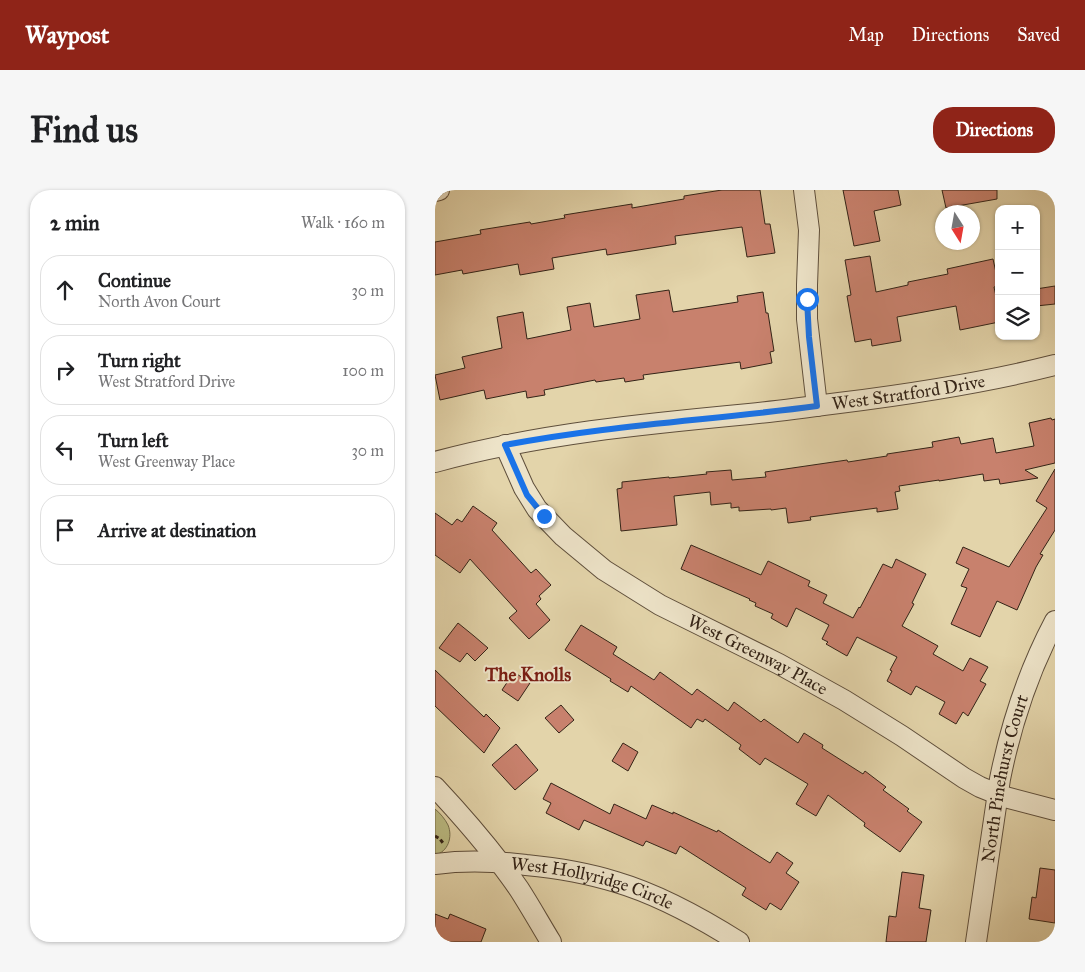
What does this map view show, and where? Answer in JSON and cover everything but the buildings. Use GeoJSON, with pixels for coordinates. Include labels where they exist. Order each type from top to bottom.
{"type":"FeatureCollection","features":[{"type":"Feature","properties":{"kind":"street"},"geometry":{"type":"LineString","coordinates":[[435,191],[439,190]]}},
{"type":"Feature","properties":{"kind":"street"},"geometry":{"type":"LineString","coordinates":[[804,190],[809,230],[807,319],[817,406]]}},
{"type":"Feature","properties":{"kind":"street","name":"West Stratford Drive"},"geometry":{"type":"LineString","coordinates":[[435,462],[505,445],[549,437],[621,427],[817,406],[943,388],[1055,365]]}},
{"type":"Feature","properties":{"kind":"street","name":"West Greenway Place"},"geometry":{"type":"LineString","coordinates":[[505,445],[524,488],[537,509],[563,536],[604,570],[661,605],[839,696],[964,778],[998,795],[1055,810]]}},
{"type":"Feature","properties":{"kind":"street","name":"North Pinehurst Court"},"geometry":{"type":"LineString","coordinates":[[976,942],[1005,753],[1037,659],[1055,620]]}},
{"type":"Feature","properties":{"kind":"street"},"geometry":{"type":"LineString","coordinates":[[435,787],[499,862],[520,890],[551,942]]}},
{"type":"Feature","properties":{"kind":"street","name":"West Hollyridge Circle"},"geometry":{"type":"LineString","coordinates":[[435,864],[464,861],[499,862],[566,870],[617,882],[679,908],[739,942]]}},
{"type":"Feature","properties":{"kind":"path"},"geometry":{"type":"LineString","coordinates":[[435,836],[440,839]]}},
{"type":"Feature","properties":{"kind":"green space"},"geometry":{"type":"Polygon","coordinates":[[[435,809],[447,823],[450,839],[443,851],[435,855],[435,809]]]}},
{"type":"Feature","properties":{"kind":"district","name":"The Knolls"},"geometry":{"type":"Point","coordinates":[528,674]}},
{"type":"Feature","properties":{"kind":"route"},"geometry":{"type":"LineString","coordinates":[[544,516],[527,495],[505,445],[621,427],[817,406],[807,319],[807,299]]}}]}
